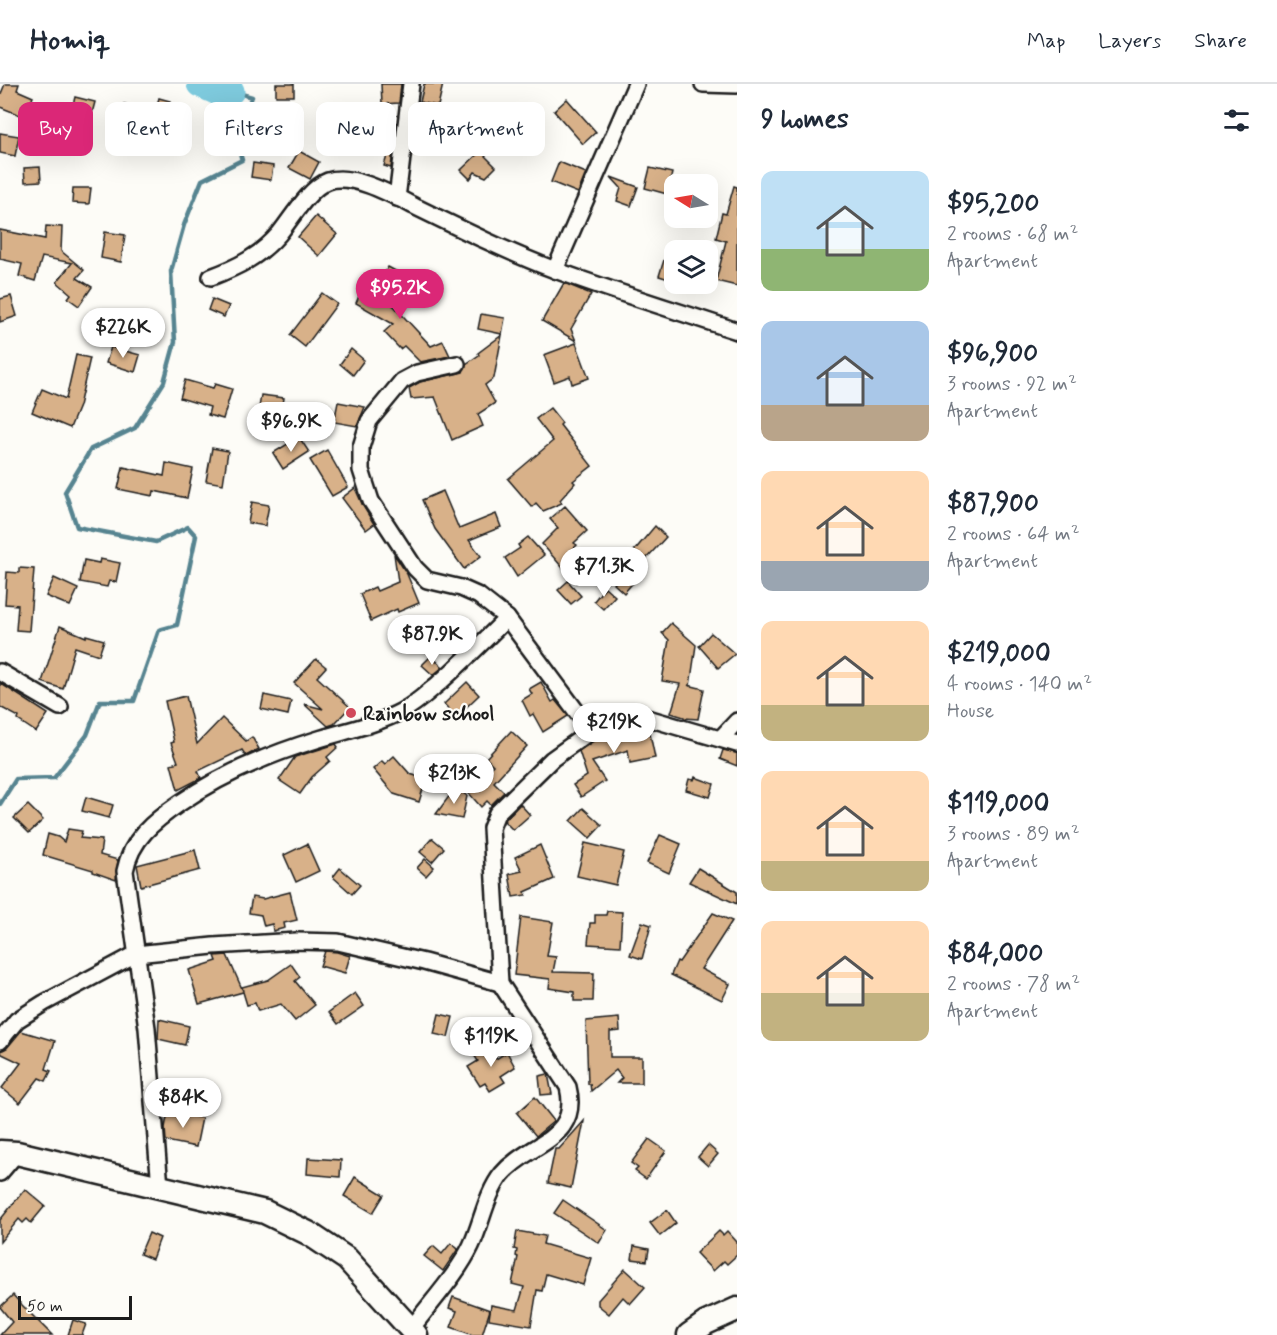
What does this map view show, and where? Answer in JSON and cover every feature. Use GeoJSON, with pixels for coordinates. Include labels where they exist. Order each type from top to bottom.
{"type":"FeatureCollection","features":[{"type":"Feature","properties":{"kind":"street"},"geometry":{"type":"LineString","coordinates":[[397,198],[411,84]]}},
{"type":"Feature","properties":{"kind":"street"},"geometry":{"type":"LineString","coordinates":[[555,270],[636,84]]}},
{"type":"Feature","properties":{"kind":"street"},"geometry":{"type":"LineString","coordinates":[[703,84],[737,85]]}},
{"type":"Feature","properties":{"kind":"street"},"geometry":{"type":"LineString","coordinates":[[211,277],[239,267],[258,255],[278,235],[316,188],[328,181],[341,179],[361,183],[397,198],[555,270],[737,332]]}},
{"type":"Feature","properties":{"kind":"street"},"geometry":{"type":"LineString","coordinates":[[457,364],[417,374],[402,381],[369,421],[361,447],[361,470],[372,501],[415,568],[428,580],[461,588],[479,596],[507,618],[591,731]]}},
{"type":"Feature","properties":{"kind":"street"},"geometry":{"type":"LineString","coordinates":[[160,1187],[147,1028],[125,871],[128,855],[140,836],[160,816],[201,788],[256,760],[400,712],[414,704],[462,663],[507,618]]}},
{"type":"Feature","properties":{"kind":"street"},"geometry":{"type":"LineString","coordinates":[[0,672],[60,707]]}},
{"type":"Feature","properties":{"kind":"street"},"geometry":{"type":"LineString","coordinates":[[0,1173],[9,1152],[265,1212],[308,1233],[346,1259],[414,1331],[470,1248],[500,1176],[516,1160],[554,1136],[566,1123],[572,1102],[568,1088],[500,983],[491,828],[496,813],[552,759],[591,731],[628,716],[651,719],[737,744]]}},
{"type":"Feature","properties":{"kind":"street"},"geometry":{"type":"LineString","coordinates":[[721,738],[737,721]]}},
{"type":"Feature","properties":{"kind":"street"},"geometry":{"type":"LineString","coordinates":[[0,1041],[26,1014],[136,954],[223,945],[297,941],[338,942],[500,983]]}},
{"type":"Feature","properties":{"kind":"street"},"geometry":{"type":"LineString","coordinates":[[689,1335],[706,1323],[737,1310]]}},
{"type":"Feature","properties":{"kind":"building"},"geometry":{"type":"Polygon","coordinates":[[[5,84],[19,84],[17,90],[33,97],[31,102],[18,102],[18,114],[0,107],[0,96],[5,84]]]}},
{"type":"Feature","properties":{"kind":"building"},"geometry":{"type":"Polygon","coordinates":[[[276,84],[294,84],[294,96],[276,96],[276,84]]]}},
{"type":"Feature","properties":{"kind":"building"},"geometry":{"type":"Polygon","coordinates":[[[381,84],[401,84],[399,103],[382,102],[381,84]]]}},
{"type":"Feature","properties":{"kind":"building"},"geometry":{"type":"Polygon","coordinates":[[[424,84],[443,84],[439,102],[420,102],[424,84]]]}},
{"type":"Feature","properties":{"kind":"building"},"geometry":{"type":"Polygon","coordinates":[[[75,97],[95,102],[93,110],[93,102],[74,102],[75,97]]]}},
{"type":"Feature","properties":{"kind":"building"},"geometry":{"type":"Polygon","coordinates":[[[159,98],[170,101],[170,102],[158,102],[159,98]]]}},
{"type":"Feature","properties":{"kind":"building"},"geometry":{"type":"Polygon","coordinates":[[[567,99],[596,132],[583,144],[554,111],[567,99]]]}},
{"type":"Feature","properties":{"kind":"building"},"geometry":{"type":"Polygon","coordinates":[[[0,133],[18,136],[15,156],[0,153],[0,133]]]}},
{"type":"Feature","properties":{"kind":"building"},"geometry":{"type":"Polygon","coordinates":[[[304,154],[319,162],[310,179],[289,168],[296,156],[304,156],[304,154]]]}},
{"type":"Feature","properties":{"kind":"building"},"geometry":{"type":"Polygon","coordinates":[[[387,156],[392,156],[391,168],[384,166],[387,156]]]}},
{"type":"Feature","properties":{"kind":"building"},"geometry":{"type":"Polygon","coordinates":[[[476,156],[485,156],[496,167],[486,177],[475,172],[470,179],[461,170],[476,156]]]}},
{"type":"Feature","properties":{"kind":"building"},"geometry":{"type":"Polygon","coordinates":[[[559,162],[586,173],[578,193],[551,182],[559,162]]]}},
{"type":"Feature","properties":{"kind":"building"},"geometry":{"type":"Polygon","coordinates":[[[253,163],[273,166],[271,180],[251,177],[253,163]]]}},
{"type":"Feature","properties":{"kind":"building"},"geometry":{"type":"Polygon","coordinates":[[[40,167],[41,181],[25,182],[24,168],[40,167]]]}},
{"type":"Feature","properties":{"kind":"building"},"geometry":{"type":"Polygon","coordinates":[[[650,168],[672,173],[664,174],[664,193],[645,188],[650,168]]]}},
{"type":"Feature","properties":{"kind":"building"},"geometry":{"type":"Polygon","coordinates":[[[611,177],[638,187],[631,206],[617,201],[621,188],[611,177]]]}},
{"type":"Feature","properties":{"kind":"building"},"geometry":{"type":"Polygon","coordinates":[[[734,186],[737,187],[737,286],[718,281],[726,241],[716,238],[722,213],[726,214],[734,186]]]}},
{"type":"Feature","properties":{"kind":"building"},"geometry":{"type":"Polygon","coordinates":[[[73,188],[91,188],[89,204],[72,203],[73,188]]]}},
{"type":"Feature","properties":{"kind":"building"},"geometry":{"type":"Polygon","coordinates":[[[316,216],[337,234],[319,256],[298,237],[316,216]]]}},
{"type":"Feature","properties":{"kind":"building"},"geometry":{"type":"Polygon","coordinates":[[[46,226],[62,227],[61,251],[84,270],[77,278],[92,287],[79,306],[68,298],[71,294],[57,282],[72,263],[42,257],[35,281],[19,276],[22,264],[0,259],[0,230],[45,239],[46,226]]]}},
{"type":"Feature","properties":{"kind":"building"},"geometry":{"type":"Polygon","coordinates":[[[105,232],[125,235],[121,262],[101,258],[105,232]]]}},
{"type":"Feature","properties":{"kind":"building"},"geometry":{"type":"Polygon","coordinates":[[[664,260],[664,278],[659,276],[664,260]]]}},
{"type":"Feature","properties":{"kind":"building"},"geometry":{"type":"Polygon","coordinates":[[[388,267],[405,276],[391,303],[431,346],[443,341],[450,356],[420,362],[404,346],[400,349],[384,332],[393,324],[356,303],[360,294],[372,298],[388,267]]]}},
{"type":"Feature","properties":{"kind":"building"},"geometry":{"type":"Polygon","coordinates":[[[564,283],[591,294],[571,329],[576,341],[542,321],[564,283]]]}},
{"type":"Feature","properties":{"kind":"building"},"geometry":{"type":"Polygon","coordinates":[[[322,293],[337,304],[305,347],[290,335],[322,293]]]}},
{"type":"Feature","properties":{"kind":"building"},"geometry":{"type":"Polygon","coordinates":[[[11,296],[17,316],[0,322],[0,299],[11,296]]]}},
{"type":"Feature","properties":{"kind":"building"},"geometry":{"type":"Polygon","coordinates":[[[212,299],[229,306],[224,317],[208,310],[212,299]]]}},
{"type":"Feature","properties":{"kind":"building"},"geometry":{"type":"Polygon","coordinates":[[[481,314],[505,318],[502,334],[478,329],[481,314]]]}},
{"type":"Feature","properties":{"kind":"building"},"geometry":{"type":"Polygon","coordinates":[[[502,335],[494,378],[485,385],[495,403],[478,414],[483,426],[452,440],[435,397],[411,399],[409,388],[420,382],[463,372],[466,364],[502,335]]]}},
{"type":"Feature","properties":{"kind":"building"},"geometry":{"type":"Polygon","coordinates":[[[576,343],[589,378],[572,384],[570,376],[554,382],[544,355],[576,343]]]}},
{"type":"Feature","properties":{"kind":"building"},"geometry":{"type":"Polygon","coordinates":[[[111,347],[140,355],[135,372],[106,363],[111,347]]]}},
{"type":"Feature","properties":{"kind":"building"},"geometry":{"type":"Polygon","coordinates":[[[351,349],[364,360],[353,375],[340,364],[351,349]]]}},
{"type":"Feature","properties":{"kind":"building"},"geometry":{"type":"Polygon","coordinates":[[[76,355],[90,358],[79,406],[70,428],[32,412],[42,389],[66,399],[76,355]]]}},
{"type":"Feature","properties":{"kind":"building"},"geometry":{"type":"Polygon","coordinates":[[[185,380],[213,388],[215,384],[232,389],[223,419],[208,415],[210,407],[180,398],[185,380]]]}},
{"type":"Feature","properties":{"kind":"building"},"geometry":{"type":"Polygon","coordinates":[[[261,395],[284,398],[279,430],[256,427],[261,395]]]}},
{"type":"Feature","properties":{"kind":"building"},"geometry":{"type":"Polygon","coordinates":[[[338,402],[365,407],[357,426],[334,422],[338,402]]]}},
{"type":"Feature","properties":{"kind":"building"},"geometry":{"type":"Polygon","coordinates":[[[550,408],[562,423],[560,425],[592,466],[573,481],[575,483],[560,500],[562,503],[543,511],[536,503],[532,507],[508,479],[553,441],[536,419],[550,408]]]}},
{"type":"Feature","properties":{"kind":"building"},"geometry":{"type":"Polygon","coordinates":[[[299,437],[309,452],[283,469],[273,453],[299,437]]]}},
{"type":"Feature","properties":{"kind":"building"},"geometry":{"type":"Polygon","coordinates":[[[212,448],[228,451],[223,484],[206,481],[212,448]]]}},
{"type":"Feature","properties":{"kind":"building"},"geometry":{"type":"Polygon","coordinates":[[[327,450],[348,487],[332,496],[310,460],[327,450]]]}},
{"type":"Feature","properties":{"kind":"building"},"geometry":{"type":"Polygon","coordinates":[[[166,463],[193,469],[187,498],[154,491],[153,496],[118,489],[123,467],[164,476],[166,463]]]}},
{"type":"Feature","properties":{"kind":"building"},"geometry":{"type":"Polygon","coordinates":[[[355,488],[374,524],[366,530],[342,498],[355,488]]]}},
{"type":"Feature","properties":{"kind":"building"},"geometry":{"type":"Polygon","coordinates":[[[443,491],[459,529],[496,514],[501,527],[469,540],[481,556],[464,569],[435,529],[422,500],[443,491]]]}},
{"type":"Feature","properties":{"kind":"building"},"geometry":{"type":"Polygon","coordinates":[[[252,502],[269,505],[265,526],[248,523],[252,502]]]}},
{"type":"Feature","properties":{"kind":"building"},"geometry":{"type":"Polygon","coordinates":[[[565,506],[587,531],[574,543],[577,545],[567,555],[585,576],[576,583],[542,544],[558,528],[550,519],[565,506]]]}},
{"type":"Feature","properties":{"kind":"building"},"geometry":{"type":"Polygon","coordinates":[[[655,526],[666,537],[645,560],[634,551],[655,526]]]}},
{"type":"Feature","properties":{"kind":"building"},"geometry":{"type":"Polygon","coordinates":[[[528,537],[544,555],[517,577],[505,558],[520,548],[518,545],[528,537]]]}},
{"type":"Feature","properties":{"kind":"building"},"geometry":{"type":"Polygon","coordinates":[[[394,554],[407,574],[419,603],[398,612],[397,609],[371,621],[360,594],[375,587],[377,591],[398,582],[394,554]]]}},
{"type":"Feature","properties":{"kind":"building"},"geometry":{"type":"Polygon","coordinates":[[[100,559],[120,563],[116,582],[109,581],[107,587],[80,582],[84,560],[99,563],[100,559]]]}},
{"type":"Feature","properties":{"kind":"building"},"geometry":{"type":"Polygon","coordinates":[[[19,568],[34,569],[29,631],[16,630],[18,605],[5,604],[7,572],[19,573],[19,568]]]}},
{"type":"Feature","properties":{"kind":"building"},"geometry":{"type":"Polygon","coordinates":[[[626,569],[637,578],[624,593],[614,584],[626,569]]]}},
{"type":"Feature","properties":{"kind":"building"},"geometry":{"type":"Polygon","coordinates":[[[54,578],[78,589],[70,606],[46,596],[54,578]]]}},
{"type":"Feature","properties":{"kind":"building"},"geometry":{"type":"Polygon","coordinates":[[[568,581],[581,596],[571,604],[558,590],[568,581]]]}},
{"type":"Feature","properties":{"kind":"building"},"geometry":{"type":"Polygon","coordinates":[[[605,587],[615,596],[603,609],[594,601],[605,587]]]}},
{"type":"Feature","properties":{"kind":"building"},"geometry":{"type":"Polygon","coordinates":[[[671,623],[696,645],[690,686],[704,689],[698,719],[684,718],[671,713],[680,684],[662,681],[669,640],[662,633],[671,623]]]}},
{"type":"Feature","properties":{"kind":"building"},"geometry":{"type":"Polygon","coordinates":[[[60,626],[86,637],[86,635],[104,640],[99,655],[75,647],[63,689],[42,682],[60,626]]]}},
{"type":"Feature","properties":{"kind":"building"},"geometry":{"type":"Polygon","coordinates":[[[711,633],[735,654],[718,668],[699,646],[711,633]]]}},
{"type":"Feature","properties":{"kind":"building"},"geometry":{"type":"Polygon","coordinates":[[[431,656],[443,667],[433,675],[422,665],[431,656]]]}},
{"type":"Feature","properties":{"kind":"building"},"geometry":{"type":"Polygon","coordinates":[[[316,659],[326,667],[317,677],[350,707],[334,724],[328,726],[304,704],[323,709],[294,683],[316,659]]]}},
{"type":"Feature","properties":{"kind":"building"},"geometry":{"type":"Polygon","coordinates":[[[467,682],[479,695],[456,717],[444,704],[467,682]]]}},
{"type":"Feature","properties":{"kind":"building"},"geometry":{"type":"Polygon","coordinates":[[[541,682],[552,702],[555,700],[568,716],[543,732],[533,714],[530,716],[522,700],[532,694],[529,689],[541,682]]]}},
{"type":"Feature","properties":{"kind":"building"},"geometry":{"type":"Polygon","coordinates":[[[0,683],[48,714],[36,732],[18,720],[19,717],[0,707],[0,683]]]}},
{"type":"Feature","properties":{"kind":"building"},"geometry":{"type":"Polygon","coordinates":[[[264,695],[291,701],[288,715],[261,709],[264,695]]]}},
{"type":"Feature","properties":{"kind":"building"},"geometry":{"type":"Polygon","coordinates":[[[186,696],[197,744],[222,718],[246,741],[252,737],[259,749],[246,756],[242,750],[198,771],[201,778],[178,790],[171,764],[178,762],[171,743],[174,742],[165,701],[186,696]]]}},
{"type":"Feature","properties":{"kind":"building"},"geometry":{"type":"Polygon","coordinates":[[[629,725],[649,729],[655,758],[630,763],[628,750],[592,762],[605,781],[581,797],[573,785],[587,776],[579,751],[595,740],[624,731],[623,727],[629,725]]]}},
{"type":"Feature","properties":{"kind":"building"},"geometry":{"type":"Polygon","coordinates":[[[511,731],[527,746],[494,782],[504,792],[491,805],[487,801],[481,807],[467,791],[493,765],[486,758],[511,731]]]}},
{"type":"Feature","properties":{"kind":"building"},"geometry":{"type":"Polygon","coordinates":[[[336,744],[338,747],[327,757],[330,761],[312,777],[300,794],[279,780],[295,757],[336,744]]]}},
{"type":"Feature","properties":{"kind":"building"},"geometry":{"type":"Polygon","coordinates":[[[723,750],[737,753],[737,766],[720,759],[723,750]]]}},
{"type":"Feature","properties":{"kind":"building"},"geometry":{"type":"Polygon","coordinates":[[[394,756],[410,774],[426,779],[419,802],[394,794],[373,769],[382,761],[385,764],[394,756]]]}},
{"type":"Feature","properties":{"kind":"building"},"geometry":{"type":"Polygon","coordinates":[[[695,777],[714,784],[710,797],[686,790],[689,779],[694,780],[695,777]]]}},
{"type":"Feature","properties":{"kind":"building"},"geometry":{"type":"Polygon","coordinates":[[[456,787],[467,796],[462,819],[436,814],[456,787]]]}},
{"type":"Feature","properties":{"kind":"building"},"geometry":{"type":"Polygon","coordinates":[[[86,797],[113,805],[109,818],[82,811],[86,797]]]}},
{"type":"Feature","properties":{"kind":"building"},"geometry":{"type":"Polygon","coordinates":[[[520,804],[530,815],[513,830],[504,821],[520,804]]]}},
{"type":"Feature","properties":{"kind":"building"},"geometry":{"type":"Polygon","coordinates":[[[28,805],[43,820],[29,833],[14,818],[28,805]]]}},
{"type":"Feature","properties":{"kind":"building"},"geometry":{"type":"Polygon","coordinates":[[[583,808],[602,825],[590,838],[571,821],[583,808]]]}},
{"type":"Feature","properties":{"kind":"building"},"geometry":{"type":"Polygon","coordinates":[[[68,829],[82,831],[80,838],[102,840],[100,855],[118,860],[116,880],[93,872],[93,870],[43,855],[48,834],[64,842],[68,829]]]}},
{"type":"Feature","properties":{"kind":"building"},"geometry":{"type":"Polygon","coordinates":[[[660,835],[681,844],[669,873],[647,863],[660,835]]]}},
{"type":"Feature","properties":{"kind":"building"},"geometry":{"type":"Polygon","coordinates":[[[432,838],[444,848],[432,862],[420,852],[432,838]]]}},
{"type":"Feature","properties":{"kind":"building"},"geometry":{"type":"Polygon","coordinates":[[[585,843],[624,852],[616,885],[577,876],[585,843]]]}},
{"type":"Feature","properties":{"kind":"building"},"geometry":{"type":"Polygon","coordinates":[[[307,844],[319,871],[296,882],[284,855],[307,844]]]}},
{"type":"Feature","properties":{"kind":"building"},"geometry":{"type":"Polygon","coordinates":[[[540,845],[554,879],[525,892],[526,895],[513,897],[509,874],[522,871],[515,857],[540,845]]]}},
{"type":"Feature","properties":{"kind":"building"},"geometry":{"type":"Polygon","coordinates":[[[195,850],[200,870],[141,886],[137,865],[195,850]]]}},
{"type":"Feature","properties":{"kind":"building"},"geometry":{"type":"Polygon","coordinates":[[[425,859],[434,867],[426,876],[417,868],[425,859]]]}},
{"type":"Feature","properties":{"kind":"building"},"geometry":{"type":"Polygon","coordinates":[[[340,868],[360,885],[352,894],[333,877],[340,868]]]}},
{"type":"Feature","properties":{"kind":"building"},"geometry":{"type":"Polygon","coordinates":[[[698,868],[737,892],[737,904],[689,882],[698,868]]]}},
{"type":"Feature","properties":{"kind":"building"},"geometry":{"type":"Polygon","coordinates":[[[290,892],[297,920],[284,923],[285,928],[273,931],[272,924],[264,926],[261,915],[249,913],[252,897],[263,899],[290,892]]]}},
{"type":"Feature","properties":{"kind":"building"},"geometry":{"type":"Polygon","coordinates":[[[607,911],[622,912],[620,946],[588,944],[590,923],[595,923],[595,915],[606,915],[607,911]]]}},
{"type":"Feature","properties":{"kind":"building"},"geometry":{"type":"Polygon","coordinates":[[[713,913],[732,921],[701,969],[730,984],[722,1000],[671,975],[677,961],[679,962],[713,913]]]}},
{"type":"Feature","properties":{"kind":"building"},"geometry":{"type":"Polygon","coordinates":[[[521,917],[553,922],[547,956],[556,957],[553,972],[594,973],[593,1001],[574,1001],[574,992],[549,988],[550,979],[514,975],[521,917]]]}},
{"type":"Feature","properties":{"kind":"building"},"geometry":{"type":"Polygon","coordinates":[[[642,922],[651,925],[642,959],[630,955],[642,922]]]}},
{"type":"Feature","properties":{"kind":"building"},"geometry":{"type":"Polygon","coordinates":[[[325,951],[350,956],[345,973],[320,966],[325,951]]]}},
{"type":"Feature","properties":{"kind":"building"},"geometry":{"type":"Polygon","coordinates":[[[227,955],[243,991],[242,987],[268,980],[291,964],[300,977],[295,981],[315,1005],[295,1021],[281,1004],[258,1011],[255,1003],[247,1005],[243,992],[199,1004],[189,970],[217,961],[215,956],[227,955]]]}},
{"type":"Feature","properties":{"kind":"building"},"geometry":{"type":"Polygon","coordinates":[[[355,993],[364,1006],[338,1024],[329,1012],[355,993]]]}},
{"type":"Feature","properties":{"kind":"building"},"geometry":{"type":"Polygon","coordinates":[[[439,1014],[453,1017],[448,1037],[434,1034],[439,1014]]]}},
{"type":"Feature","properties":{"kind":"building"},"geometry":{"type":"Polygon","coordinates":[[[619,1018],[620,1031],[610,1032],[610,1057],[642,1057],[642,1083],[617,1083],[622,1078],[616,1070],[591,1091],[590,1084],[588,1084],[586,1021],[619,1018]]]}},
{"type":"Feature","properties":{"kind":"building"},"geometry":{"type":"Polygon","coordinates":[[[159,1019],[189,1026],[185,1045],[158,1039],[159,1019]]]}},
{"type":"Feature","properties":{"kind":"building"},"geometry":{"type":"Polygon","coordinates":[[[21,1031],[55,1041],[46,1069],[51,1071],[46,1081],[39,1078],[20,1103],[2,1088],[21,1063],[0,1051],[7,1048],[21,1031]]]}},
{"type":"Feature","properties":{"kind":"building"},"geometry":{"type":"Polygon","coordinates":[[[488,1046],[496,1059],[507,1052],[515,1067],[501,1076],[505,1082],[490,1091],[485,1083],[480,1086],[468,1067],[478,1061],[474,1055],[488,1046]]]}},
{"type":"Feature","properties":{"kind":"building"},"geometry":{"type":"Polygon","coordinates":[[[548,1074],[552,1094],[541,1095],[539,1076],[548,1074]]]}},
{"type":"Feature","properties":{"kind":"building"},"geometry":{"type":"Polygon","coordinates":[[[535,1097],[554,1121],[536,1136],[517,1113],[535,1097]]]}},
{"type":"Feature","properties":{"kind":"building"},"geometry":{"type":"Polygon","coordinates":[[[168,1111],[202,1118],[196,1147],[166,1141],[165,1128],[168,1111]]]}},
{"type":"Feature","properties":{"kind":"building"},"geometry":{"type":"Polygon","coordinates":[[[584,1121],[571,1188],[548,1183],[555,1149],[559,1149],[584,1121]]]}},
{"type":"Feature","properties":{"kind":"building"},"geometry":{"type":"Polygon","coordinates":[[[649,1139],[666,1151],[646,1179],[635,1171],[638,1168],[631,1163],[649,1139]]]}},
{"type":"Feature","properties":{"kind":"building"},"geometry":{"type":"Polygon","coordinates":[[[708,1145],[718,1154],[708,1166],[698,1157],[708,1145]]]}},
{"type":"Feature","properties":{"kind":"building"},"geometry":{"type":"Polygon","coordinates":[[[308,1158],[341,1160],[340,1177],[307,1174],[308,1158]]]}},
{"type":"Feature","properties":{"kind":"building"},"geometry":{"type":"Polygon","coordinates":[[[355,1177],[384,1195],[373,1213],[344,1196],[355,1177]]]}},
{"type":"Feature","properties":{"kind":"building"},"geometry":{"type":"Polygon","coordinates":[[[25,1189],[45,1206],[31,1223],[27,1219],[23,1223],[19,1219],[0,1242],[0,1220],[25,1189]]]}},
{"type":"Feature","properties":{"kind":"building"},"geometry":{"type":"Polygon","coordinates":[[[563,1200],[607,1230],[599,1243],[554,1213],[563,1200]]]}},
{"type":"Feature","properties":{"kind":"building"},"geometry":{"type":"Polygon","coordinates":[[[667,1210],[676,1223],[660,1236],[650,1223],[667,1210]]]}},
{"type":"Feature","properties":{"kind":"building"},"geometry":{"type":"Polygon","coordinates":[[[517,1231],[545,1236],[543,1244],[591,1258],[583,1285],[546,1274],[542,1291],[537,1290],[531,1326],[489,1319],[491,1305],[517,1310],[524,1287],[512,1284],[518,1257],[516,1256],[517,1250],[514,1249],[517,1231]]]}},
{"type":"Feature","properties":{"kind":"building"},"geometry":{"type":"Polygon","coordinates":[[[719,1231],[723,1235],[727,1231],[737,1242],[737,1255],[727,1264],[724,1261],[713,1271],[696,1253],[719,1231]]]}},
{"type":"Feature","properties":{"kind":"building"},"geometry":{"type":"Polygon","coordinates":[[[149,1233],[160,1238],[152,1259],[140,1254],[149,1233]]]}},
{"type":"Feature","properties":{"kind":"building"},"geometry":{"type":"Polygon","coordinates":[[[451,1243],[458,1249],[443,1271],[424,1256],[433,1246],[442,1254],[451,1243]]]}},
{"type":"Feature","properties":{"kind":"building"},"geometry":{"type":"Polygon","coordinates":[[[634,1246],[649,1249],[647,1261],[632,1259],[634,1246]]]}},
{"type":"Feature","properties":{"kind":"building"},"geometry":{"type":"Polygon","coordinates":[[[625,1269],[645,1287],[630,1304],[623,1297],[609,1314],[598,1305],[598,1300],[625,1269]]]}},
{"type":"Feature","properties":{"kind":"building"},"geometry":{"type":"Polygon","coordinates":[[[13,1295],[52,1335],[0,1335],[12,1322],[0,1307],[13,1295]]]}},
{"type":"Feature","properties":{"kind":"building"},"geometry":{"type":"Polygon","coordinates":[[[453,1297],[490,1310],[482,1335],[473,1335],[451,1327],[457,1311],[449,1308],[453,1297]]]}},
{"type":"Feature","properties":{"kind":"building"},"geometry":{"type":"Polygon","coordinates":[[[73,1320],[86,1324],[82,1335],[68,1335],[73,1320]]]}},
{"type":"Feature","properties":{"kind":"waterway"},"geometry":{"type":"LineString","coordinates":[[200,84],[222,94],[231,91]]}},
{"type":"Feature","properties":{"kind":"waterway"},"geometry":{"type":"LineString","coordinates":[[0,804],[16,779],[54,778],[87,735],[100,701],[134,701],[159,630],[177,625],[196,536],[188,527],[156,542],[77,527],[65,492],[91,449],[135,428],[164,382],[175,342],[171,271],[184,225],[202,180],[242,160],[233,131],[252,97],[231,91]]}},
{"type":"Feature","properties":{"kind":"place","name":"Rainbow school"},"geometry":{"type":"Point","coordinates":[351,713]}}]}
